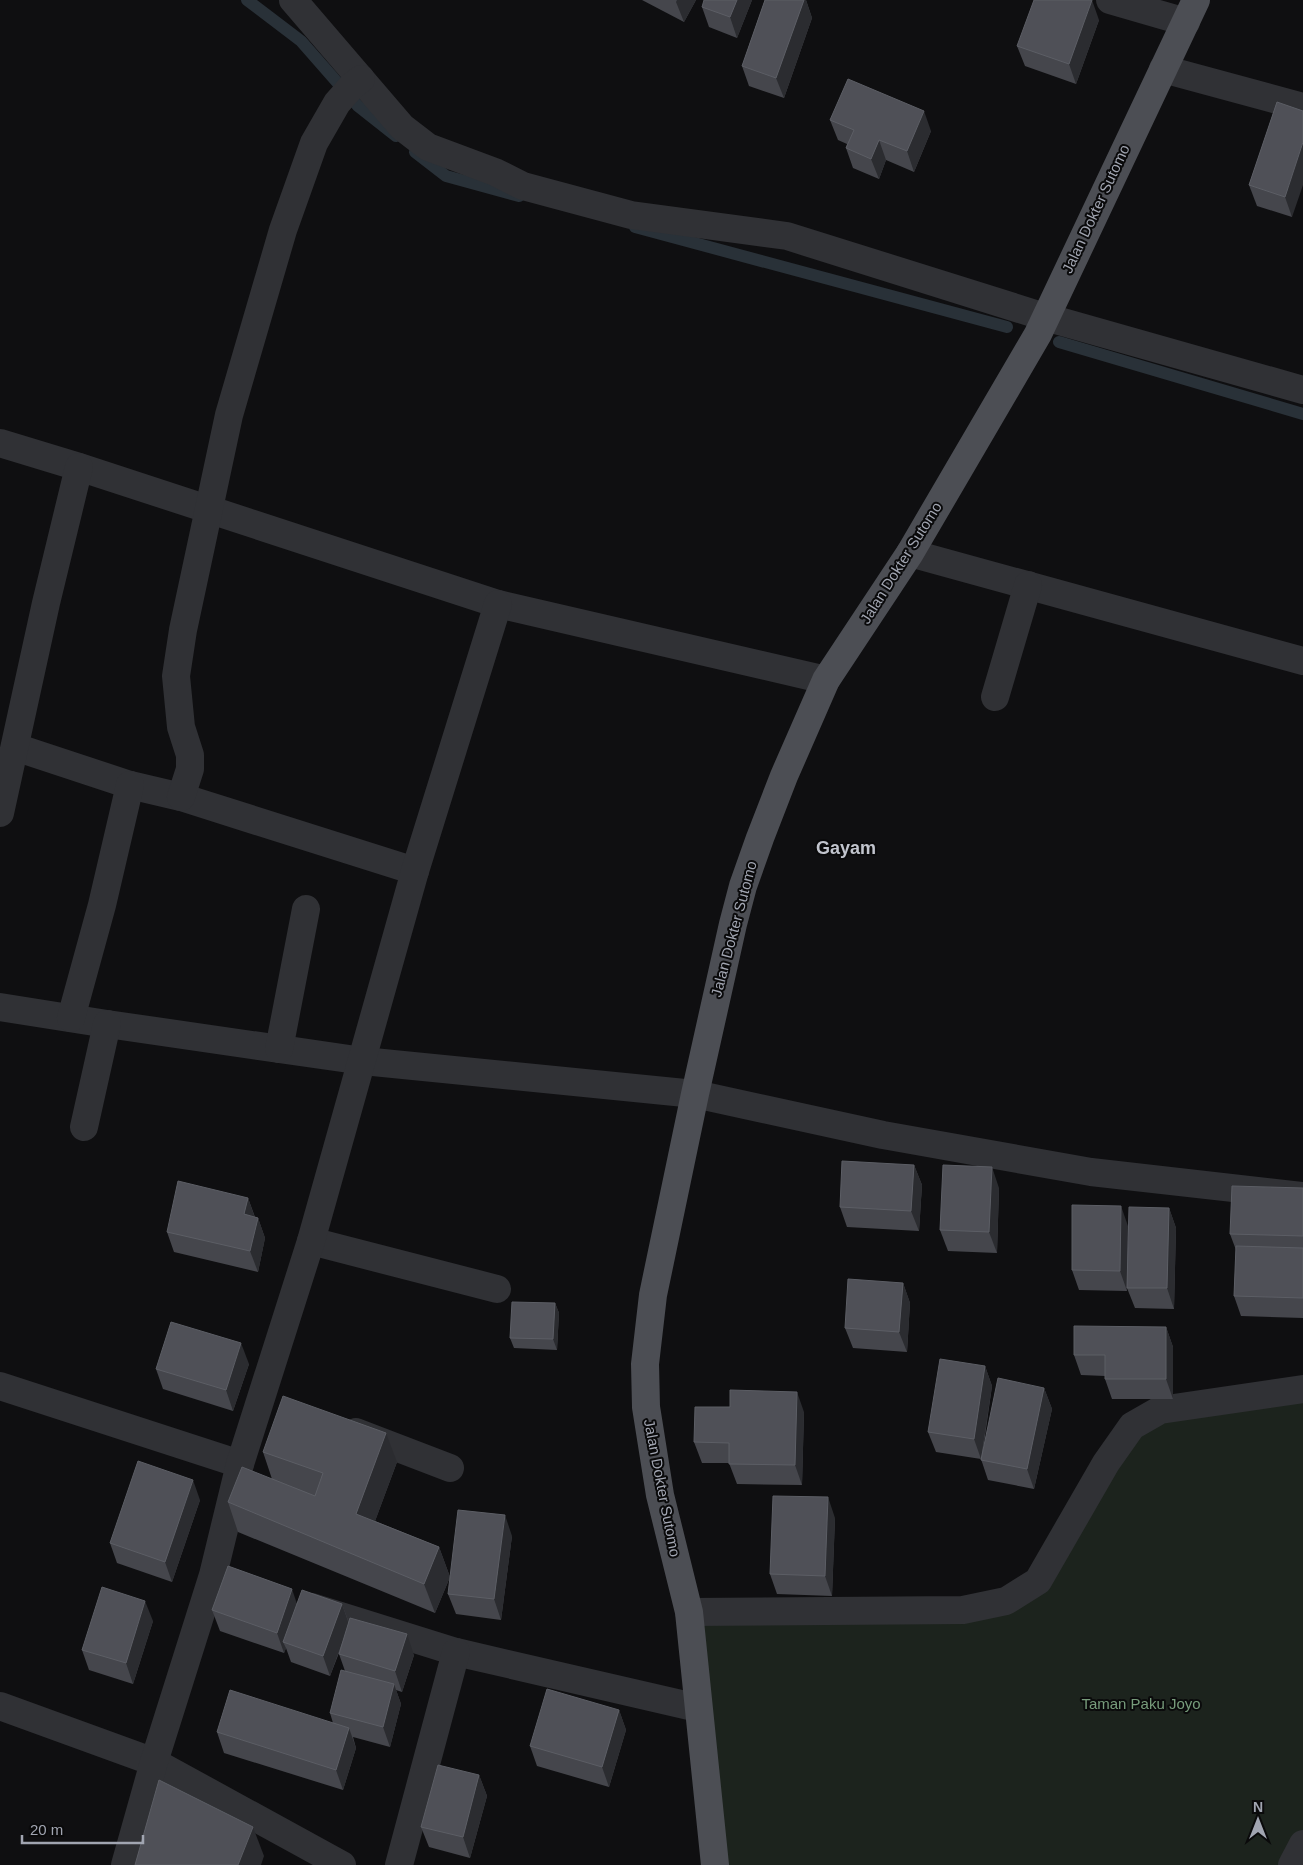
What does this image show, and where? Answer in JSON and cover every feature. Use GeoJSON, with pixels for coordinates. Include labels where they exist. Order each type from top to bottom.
{"type":"FeatureCollection","features":[{"type":"Feature","properties":{"kind":"main road","name":"Jalan Dokter Sutomo"},"geometry":{"type":"LineString","coordinates":[[714,1865],[689,1612],[660,1495],[646,1407],[645,1364],[654,1295],[732,924],[743,886],[784,776],[826,680],[910,553],[1038,334],[1191,11]]}},
{"type":"Feature","properties":{"kind":"street"},"geometry":{"type":"LineString","coordinates":[[293,0],[350,89],[428,147],[495,172],[523,186],[631,215],[787,236],[1045,317],[1303,390]]}},
{"type":"Feature","properties":{"kind":"street"},"geometry":{"type":"LineString","coordinates":[[1110,0],[1191,11]]}},
{"type":"Feature","properties":{"kind":"street"},"geometry":{"type":"LineString","coordinates":[[1163,69],[1303,107]]}},
{"type":"Feature","properties":{"kind":"street"},"geometry":{"type":"LineString","coordinates":[[182,797],[190,769],[190,755],[182,727],[176,676],[183,630],[229,415],[283,230],[314,143],[350,89]]}},
{"type":"Feature","properties":{"kind":"street"},"geometry":{"type":"LineString","coordinates":[[0,443],[498,604],[826,680]]}},
{"type":"Feature","properties":{"kind":"street"},"geometry":{"type":"LineString","coordinates":[[1,804],[79,467]]}},
{"type":"Feature","properties":{"kind":"street"},"geometry":{"type":"LineString","coordinates":[[910,553],[1303,661]]}},
{"type":"Feature","properties":{"kind":"street"},"geometry":{"type":"LineString","coordinates":[[995,697],[1028,585]]}},
{"type":"Feature","properties":{"kind":"street"},"geometry":{"type":"LineString","coordinates":[[125,1865],[154,1762],[222,1578],[240,1464],[311,1241],[416,871],[498,604]]}},
{"type":"Feature","properties":{"kind":"street"},"geometry":{"type":"LineString","coordinates":[[15,747],[130,785],[182,797],[416,871]]}},
{"type":"Feature","properties":{"kind":"street"},"geometry":{"type":"LineString","coordinates":[[71,1018],[102,905],[130,785]]}},
{"type":"Feature","properties":{"kind":"street"},"geometry":{"type":"LineString","coordinates":[[279,1049],[306,909]]}},
{"type":"Feature","properties":{"kind":"street"},"geometry":{"type":"LineString","coordinates":[[0,1007],[363,1061],[695,1094],[883,1135],[1091,1172],[1303,1196]]}},
{"type":"Feature","properties":{"kind":"street"},"geometry":{"type":"LineString","coordinates":[[84,1127],[107,1024]]}},
{"type":"Feature","properties":{"kind":"street"},"geometry":{"type":"LineString","coordinates":[[311,1241],[497,1289]]}},
{"type":"Feature","properties":{"kind":"street"},"geometry":{"type":"LineString","coordinates":[[0,1386],[240,1464]]}},
{"type":"Feature","properties":{"kind":"street"},"geometry":{"type":"LineString","coordinates":[[689,1612],[963,1610],[1006,1601],[1038,1581],[1106,1463],[1132,1426],[1160,1410],[1303,1389]]}},
{"type":"Feature","properties":{"kind":"street"},"geometry":{"type":"LineString","coordinates":[[261,1396],[287,1406]]}},
{"type":"Feature","properties":{"kind":"street"},"geometry":{"type":"LineString","coordinates":[[332,1423],[450,1468]]}},
{"type":"Feature","properties":{"kind":"street"},"geometry":{"type":"LineString","coordinates":[[288,1599],[456,1652],[698,1708]]}},
{"type":"Feature","properties":{"kind":"street"},"geometry":{"type":"LineString","coordinates":[[399,1865],[456,1652]]}},
{"type":"Feature","properties":{"kind":"street"},"geometry":{"type":"LineString","coordinates":[[0,1706],[154,1762],[342,1865]]}},
{"type":"Feature","properties":{"kind":"street"},"geometry":{"type":"LineString","coordinates":[[1292,1865],[1303,1844]]}},
{"type":"Feature","properties":{"kind":"green space","name":"Taman Paku Joyo"},"geometry":{"type":"Polygon","coordinates":[[[1303,1389],[1303,1844],[1292,1865],[716,1865],[688,1622],[1006,1601],[1038,1581],[1132,1426],[1303,1389]]]}},
{"type":"Feature","properties":{"kind":"building"},"geometry":{"type":"Polygon","coordinates":[[[704,0],[737,0],[730,17],[702,7],[704,0]]]}},
{"type":"Feature","properties":{"kind":"building"},"geometry":{"type":"Polygon","coordinates":[[[765,0],[804,0],[776,78],[742,66],[765,0]]]}},
{"type":"Feature","properties":{"kind":"building"},"geometry":{"type":"Polygon","coordinates":[[[1034,0],[1092,0],[1069,64],[1017,46],[1034,0]]]}},
{"type":"Feature","properties":{"kind":"building"},"geometry":{"type":"Polygon","coordinates":[[[848,79],[924,111],[907,151],[879,140],[871,159],[846,148],[854,130],[830,120],[848,79]]]}},
{"type":"Feature","properties":{"kind":"building"},"geometry":{"type":"Polygon","coordinates":[[[1277,102],[1303,111],[1303,142],[1285,197],[1249,185],[1277,102]]]}},
{"type":"Feature","properties":{"kind":"building"},"geometry":{"type":"Polygon","coordinates":[[[842,1161],[914,1165],[911,1211],[840,1207],[842,1161]]]}},
{"type":"Feature","properties":{"kind":"building"},"geometry":{"type":"Polygon","coordinates":[[[943,1165],[992,1167],[989,1232],[940,1230],[943,1165]]]}},
{"type":"Feature","properties":{"kind":"building"},"geometry":{"type":"Polygon","coordinates":[[[178,1181],[248,1198],[244,1214],[258,1218],[250,1251],[167,1232],[178,1181]]]}},
{"type":"Feature","properties":{"kind":"building"},"geometry":{"type":"Polygon","coordinates":[[[1232,1186],[1303,1188],[1303,1236],[1230,1234],[1232,1186]]]}},
{"type":"Feature","properties":{"kind":"building"},"geometry":{"type":"Polygon","coordinates":[[[1072,1205],[1121,1206],[1120,1271],[1072,1270],[1072,1205]]]}},
{"type":"Feature","properties":{"kind":"building"},"geometry":{"type":"Polygon","coordinates":[[[1129,1207],[1169,1208],[1167,1288],[1127,1288],[1129,1207]]]}},
{"type":"Feature","properties":{"kind":"building"},"geometry":{"type":"Polygon","coordinates":[[[1236,1246],[1303,1248],[1303,1298],[1234,1296],[1236,1246]]]}},
{"type":"Feature","properties":{"kind":"building"},"geometry":{"type":"Polygon","coordinates":[[[848,1279],[903,1283],[899,1332],[845,1328],[848,1279]]]}},
{"type":"Feature","properties":{"kind":"building"},"geometry":{"type":"Polygon","coordinates":[[[512,1302],[555,1303],[553,1339],[510,1338],[512,1302]]]}},
{"type":"Feature","properties":{"kind":"building"},"geometry":{"type":"Polygon","coordinates":[[[171,1322],[241,1343],[226,1390],[156,1369],[171,1322]]]}},
{"type":"Feature","properties":{"kind":"building"},"geometry":{"type":"Polygon","coordinates":[[[1074,1326],[1166,1327],[1166,1379],[1105,1379],[1105,1355],[1074,1355],[1074,1326]]]}},
{"type":"Feature","properties":{"kind":"building"},"geometry":{"type":"Polygon","coordinates":[[[940,1359],[985,1366],[974,1439],[928,1432],[940,1359]]]}},
{"type":"Feature","properties":{"kind":"building"},"geometry":{"type":"Polygon","coordinates":[[[998,1378],[1044,1388],[1027,1469],[981,1460],[998,1378]]]}},
{"type":"Feature","properties":{"kind":"building"},"geometry":{"type":"Polygon","coordinates":[[[730,1390],[797,1392],[795,1465],[729,1464],[729,1443],[694,1442],[695,1407],[730,1407],[730,1390]]]}},
{"type":"Feature","properties":{"kind":"building"},"geometry":{"type":"Polygon","coordinates":[[[283,1396],[386,1433],[356,1514],[439,1547],[424,1584],[228,1502],[242,1467],[315,1496],[323,1473],[263,1452],[283,1396]]]}},
{"type":"Feature","properties":{"kind":"building"},"geometry":{"type":"Polygon","coordinates":[[[138,1461],[193,1480],[165,1562],[110,1543],[138,1461]]]}},
{"type":"Feature","properties":{"kind":"building"},"geometry":{"type":"Polygon","coordinates":[[[773,1496],[828,1497],[825,1576],[770,1574],[773,1496]]]}},
{"type":"Feature","properties":{"kind":"building"},"geometry":{"type":"Polygon","coordinates":[[[458,1510],[505,1515],[494,1599],[448,1594],[458,1510]]]}},
{"type":"Feature","properties":{"kind":"building"},"geometry":{"type":"Polygon","coordinates":[[[228,1566],[292,1589],[277,1633],[212,1610],[228,1566]]]}},
{"type":"Feature","properties":{"kind":"building"},"geometry":{"type":"Polygon","coordinates":[[[102,1587],[145,1601],[126,1663],[82,1650],[102,1587]]]}},
{"type":"Feature","properties":{"kind":"building"},"geometry":{"type":"Polygon","coordinates":[[[302,1590],[342,1604],[323,1656],[283,1642],[302,1590]]]}},
{"type":"Feature","properties":{"kind":"building"},"geometry":{"type":"Polygon","coordinates":[[[350,1618],[407,1634],[395,1671],[339,1654],[350,1618]]]}},
{"type":"Feature","properties":{"kind":"building"},"geometry":{"type":"Polygon","coordinates":[[[341,1670],[394,1684],[383,1727],[330,1713],[341,1670]]]}},
{"type":"Feature","properties":{"kind":"building"},"geometry":{"type":"Polygon","coordinates":[[[547,1689],[619,1710],[602,1767],[530,1746],[547,1689]]]}},
{"type":"Feature","properties":{"kind":"building"},"geometry":{"type":"Polygon","coordinates":[[[230,1690],[349,1728],[336,1770],[217,1732],[230,1690]]]}},
{"type":"Feature","properties":{"kind":"building"},"geometry":{"type":"Polygon","coordinates":[[[438,1765],[479,1775],[463,1837],[421,1827],[438,1765]]]}},
{"type":"Feature","properties":{"kind":"building"},"geometry":{"type":"Polygon","coordinates":[[[159,1780],[253,1827],[238,1865],[135,1865],[159,1780]]]}},
{"type":"Feature","properties":{"kind":"waterway"},"geometry":{"type":"LineString","coordinates":[[247,0],[301,41],[358,106],[396,136]]}},
{"type":"Feature","properties":{"kind":"waterway"},"geometry":{"type":"LineString","coordinates":[[415,152],[446,176],[519,196]]}},
{"type":"Feature","properties":{"kind":"waterway"},"geometry":{"type":"LineString","coordinates":[[635,227],[1007,327]]}},
{"type":"Feature","properties":{"kind":"waterway"},"geometry":{"type":"LineString","coordinates":[[1059,342],[1303,414]]}},
{"type":"Feature","properties":{"kind":"district","name":"Gayam"},"geometry":{"type":"Point","coordinates":[846,848]}}]}
